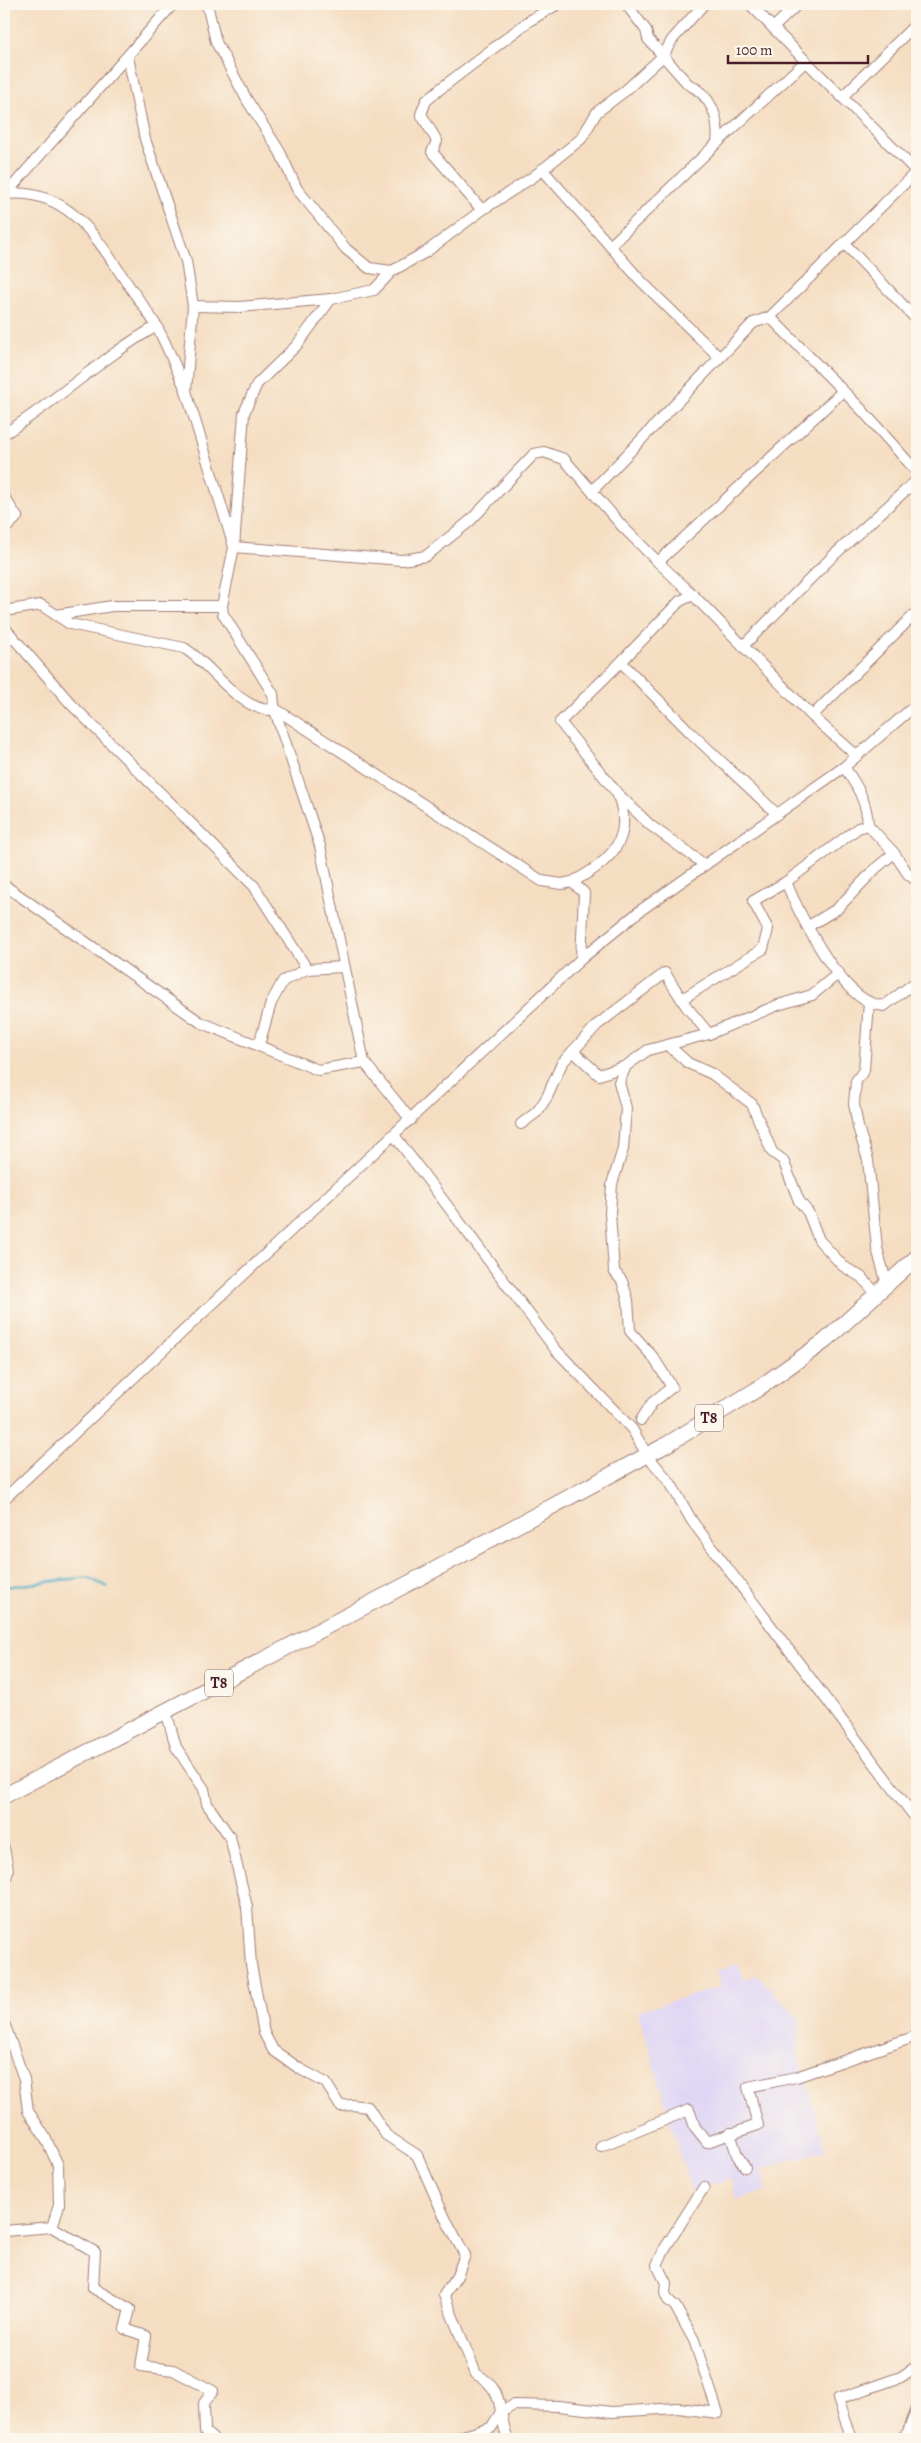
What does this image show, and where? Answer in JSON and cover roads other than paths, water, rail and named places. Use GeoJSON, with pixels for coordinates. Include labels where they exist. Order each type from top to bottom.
{"type":"FeatureCollection","features":[{"type":"Feature","properties":{"kind":"highway","name":"T8"},"geometry":{"type":"LineString","coordinates":[[4,1796],[647,1456],[756,1390],[825,1341],[917,1257]]}},
{"type":"Feature","properties":{"kind":"street"},"geometry":{"type":"LineString","coordinates":[[5,195],[173,4]]}},
{"type":"Feature","properties":{"kind":"street"},"geometry":{"type":"LineString","coordinates":[[207,4],[216,42],[247,100],[280,152],[297,189],[346,249],[369,268],[392,271]]}},
{"type":"Feature","properties":{"kind":"street"},"geometry":{"type":"LineString","coordinates":[[482,210],[432,152],[437,141],[421,114],[426,101],[440,89],[529,21],[558,4]]}},
{"type":"Feature","properties":{"kind":"street"},"geometry":{"type":"LineString","coordinates":[[626,4],[646,30],[648,39],[688,84],[696,88],[714,108],[718,130],[716,143]]}},
{"type":"Feature","properties":{"kind":"street"},"geometry":{"type":"LineString","coordinates":[[193,306],[240,308],[331,300],[374,290],[392,271],[426,252],[581,139],[597,112],[626,91],[663,56],[672,40],[704,4]]}},
{"type":"Feature","properties":{"kind":"street"},"geometry":{"type":"LineString","coordinates":[[592,491],[753,323],[770,317],[917,171],[843,96],[805,62],[750,4]]}},
{"type":"Feature","properties":{"kind":"street"},"geometry":{"type":"LineString","coordinates":[[773,28],[798,4]]}},
{"type":"Feature","properties":{"kind":"street"},"geometry":{"type":"LineString","coordinates":[[843,96],[917,24]]}},
{"type":"Feature","properties":{"kind":"street"},"geometry":{"type":"LineString","coordinates":[[128,57],[144,139],[186,261],[193,306],[186,391]]}},
{"type":"Feature","properties":{"kind":"street"},"geometry":{"type":"LineString","coordinates":[[610,246],[716,143],[805,62]]}},
{"type":"Feature","properties":{"kind":"street"},"geometry":{"type":"LineString","coordinates":[[542,169],[610,246],[719,357]]}},
{"type":"Feature","properties":{"kind":"street"},"geometry":{"type":"LineString","coordinates":[[5,195],[27,192],[55,203],[87,225],[103,245],[156,326],[186,391],[234,547]]}},
{"type":"Feature","properties":{"kind":"street"},"geometry":{"type":"LineString","coordinates":[[844,243],[915,315]]}},
{"type":"Feature","properties":{"kind":"street"},"geometry":{"type":"LineString","coordinates":[[331,300],[297,345],[257,384],[244,413],[234,547],[222,606],[226,622],[273,694],[274,708],[320,846],[343,967],[364,1062],[411,1120]]}},
{"type":"Feature","properties":{"kind":"street"},"geometry":{"type":"LineString","coordinates":[[770,317],[842,392],[861,409],[917,472]]}},
{"type":"Feature","properties":{"kind":"street"},"geometry":{"type":"LineString","coordinates":[[4,434],[49,404],[112,354],[156,326]]}},
{"type":"Feature","properties":{"kind":"street"},"geometry":{"type":"LineString","coordinates":[[658,562],[842,392]]}},
{"type":"Feature","properties":{"kind":"street"},"geometry":{"type":"LineString","coordinates":[[234,547],[402,560],[426,556],[470,521],[534,454],[544,452],[564,459],[658,562],[694,595],[812,716],[856,756]]}},
{"type":"Feature","properties":{"kind":"street"},"geometry":{"type":"LineString","coordinates":[[743,646],[834,555],[917,480]]}},
{"type":"Feature","properties":{"kind":"street"},"geometry":{"type":"LineString","coordinates":[[4,497],[17,516],[4,530]]}},
{"type":"Feature","properties":{"kind":"street"},"geometry":{"type":"LineString","coordinates":[[694,595],[680,601],[560,722],[617,793],[650,825],[705,865]]}},
{"type":"Feature","properties":{"kind":"street"},"geometry":{"type":"LineString","coordinates":[[4,611],[41,605],[70,624],[184,648],[199,657],[224,684],[241,698],[264,709],[274,708],[542,880],[562,884],[572,882],[597,868],[612,852],[624,832],[624,811],[617,793]]}},
{"type":"Feature","properties":{"kind":"street"},"geometry":{"type":"LineString","coordinates":[[56,615],[112,606],[222,606]]}},
{"type":"Feature","properties":{"kind":"street"},"geometry":{"type":"LineString","coordinates":[[812,716],[917,612]]}},
{"type":"Feature","properties":{"kind":"street"},"geometry":{"type":"LineString","coordinates":[[4,627],[71,704],[254,886],[307,969]]}},
{"type":"Feature","properties":{"kind":"street"},"geometry":{"type":"LineString","coordinates":[[621,662],[777,814]]}},
{"type":"Feature","properties":{"kind":"street"},"geometry":{"type":"LineString","coordinates":[[4,1499],[411,1120],[581,958],[641,910],[844,767],[917,704]]}},
{"type":"Feature","properties":{"kind":"street"},"geometry":{"type":"LineString","coordinates":[[844,767],[858,787],[868,814],[868,825],[894,853],[908,874],[917,881]]}},
{"type":"Feature","properties":{"kind":"street"},"geometry":{"type":"LineString","coordinates":[[682,999],[764,949],[768,929],[753,901],[786,882],[858,828],[868,825]]}},
{"type":"Feature","properties":{"kind":"street"},"geometry":{"type":"LineString","coordinates":[[807,927],[837,909],[875,869],[894,853]]}},
{"type":"Feature","properties":{"kind":"street"},"geometry":{"type":"LineString","coordinates":[[572,882],[584,893],[581,958]]}},
{"type":"Feature","properties":{"kind":"street"},"geometry":{"type":"LineString","coordinates":[[786,882],[798,912],[807,927],[856,994],[869,1002],[884,1006],[917,981]]}},
{"type":"Feature","properties":{"kind":"street"},"geometry":{"type":"LineString","coordinates":[[4,885],[200,1022],[318,1070],[364,1062]]}},
{"type":"Feature","properties":{"kind":"street"},"geometry":{"type":"LineString","coordinates":[[259,1045],[270,1003],[283,981],[307,969],[343,967]]}},
{"type":"Feature","properties":{"kind":"street"},"geometry":{"type":"LineString","coordinates":[[521,1124],[537,1112],[547,1097],[562,1063],[597,1024],[665,973],[709,1034]]}},
{"type":"Feature","properties":{"kind":"street"},"geometry":{"type":"LineString","coordinates":[[573,1051],[599,1075],[626,1066],[648,1050],[709,1034],[778,1005],[812,995],[839,973]]}},
{"type":"Feature","properties":{"kind":"street"},"geometry":{"type":"LineString","coordinates":[[869,1002],[864,1070],[856,1081],[854,1104],[858,1127],[868,1160],[882,1289]]}},
{"type":"Feature","properties":{"kind":"street"},"geometry":{"type":"LineString","coordinates":[[668,1046],[688,1063],[712,1074],[752,1104],[772,1152],[783,1160],[799,1201],[808,1212],[819,1240],[843,1266],[860,1278],[882,1289]]}},
{"type":"Feature","properties":{"kind":"street"},"geometry":{"type":"LineString","coordinates":[[626,1066],[619,1082],[626,1108],[623,1149],[612,1184],[610,1213],[614,1271],[622,1281],[628,1300],[630,1332],[653,1357],[672,1386],[652,1403],[640,1420]]}},
{"type":"Feature","properties":{"kind":"street"},"geometry":{"type":"LineString","coordinates":[[394,1135],[556,1350],[632,1429],[647,1456],[671,1484],[692,1520],[917,1820]]}},
{"type":"Feature","properties":{"kind":"street"},"geometry":{"type":"LineString","coordinates":[[166,1711],[176,1748],[204,1789],[207,1804],[230,1837],[247,1907],[251,1965],[264,2033],[273,2050],[300,2069],[326,2083],[340,2106],[352,2104],[368,2107],[386,2135],[417,2155],[444,2216],[465,2255],[457,2276],[444,2295],[476,2374],[486,2379],[498,2394],[508,2439]]}},
{"type":"Feature","properties":{"kind":"street"},"geometry":{"type":"LineString","coordinates":[[4,1848],[8,1870],[4,1887]]}},
{"type":"Feature","properties":{"kind":"street"},"geometry":{"type":"LineString","coordinates":[[4,2023],[24,2080],[28,2111],[46,2137],[58,2164],[59,2205],[52,2227]]}},
{"type":"Feature","properties":{"kind":"street"},"geometry":{"type":"LineString","coordinates":[[600,2146],[689,2110],[695,2127],[706,2142],[758,2125],[748,2087],[796,2077],[917,2036]]}},
{"type":"Feature","properties":{"kind":"street"},"geometry":{"type":"LineString","coordinates":[[730,2134],[737,2155],[745,2167]]}},
{"type":"Feature","properties":{"kind":"street"},"geometry":{"type":"LineString","coordinates":[[452,2439],[491,2428],[501,2412],[514,2405],[558,2406],[612,2412],[678,2408],[718,2413],[694,2340],[675,2306],[668,2300],[665,2293],[666,2282],[658,2265],[665,2248],[704,2187]]}},
{"type":"Feature","properties":{"kind":"street"},"geometry":{"type":"LineString","coordinates":[[4,2231],[52,2227],[95,2252],[93,2288],[130,2309],[125,2329],[146,2336],[141,2366],[173,2370],[213,2391],[204,2403],[204,2432],[213,2439]]}},
{"type":"Feature","properties":{"kind":"street"},"geometry":{"type":"LineString","coordinates":[[852,2439],[838,2399],[901,2377],[917,2366]]}},
{"type":"Feature","properties":{"kind":"street"},"geometry":{"type":"LineString","coordinates":[[899,2439],[907,2434],[917,2408]]}},
{"type":"Feature","properties":{"kind":"waterway"},"geometry":{"type":"LineString","coordinates":[[4,1587],[87,1577],[107,1587]]}}]}
